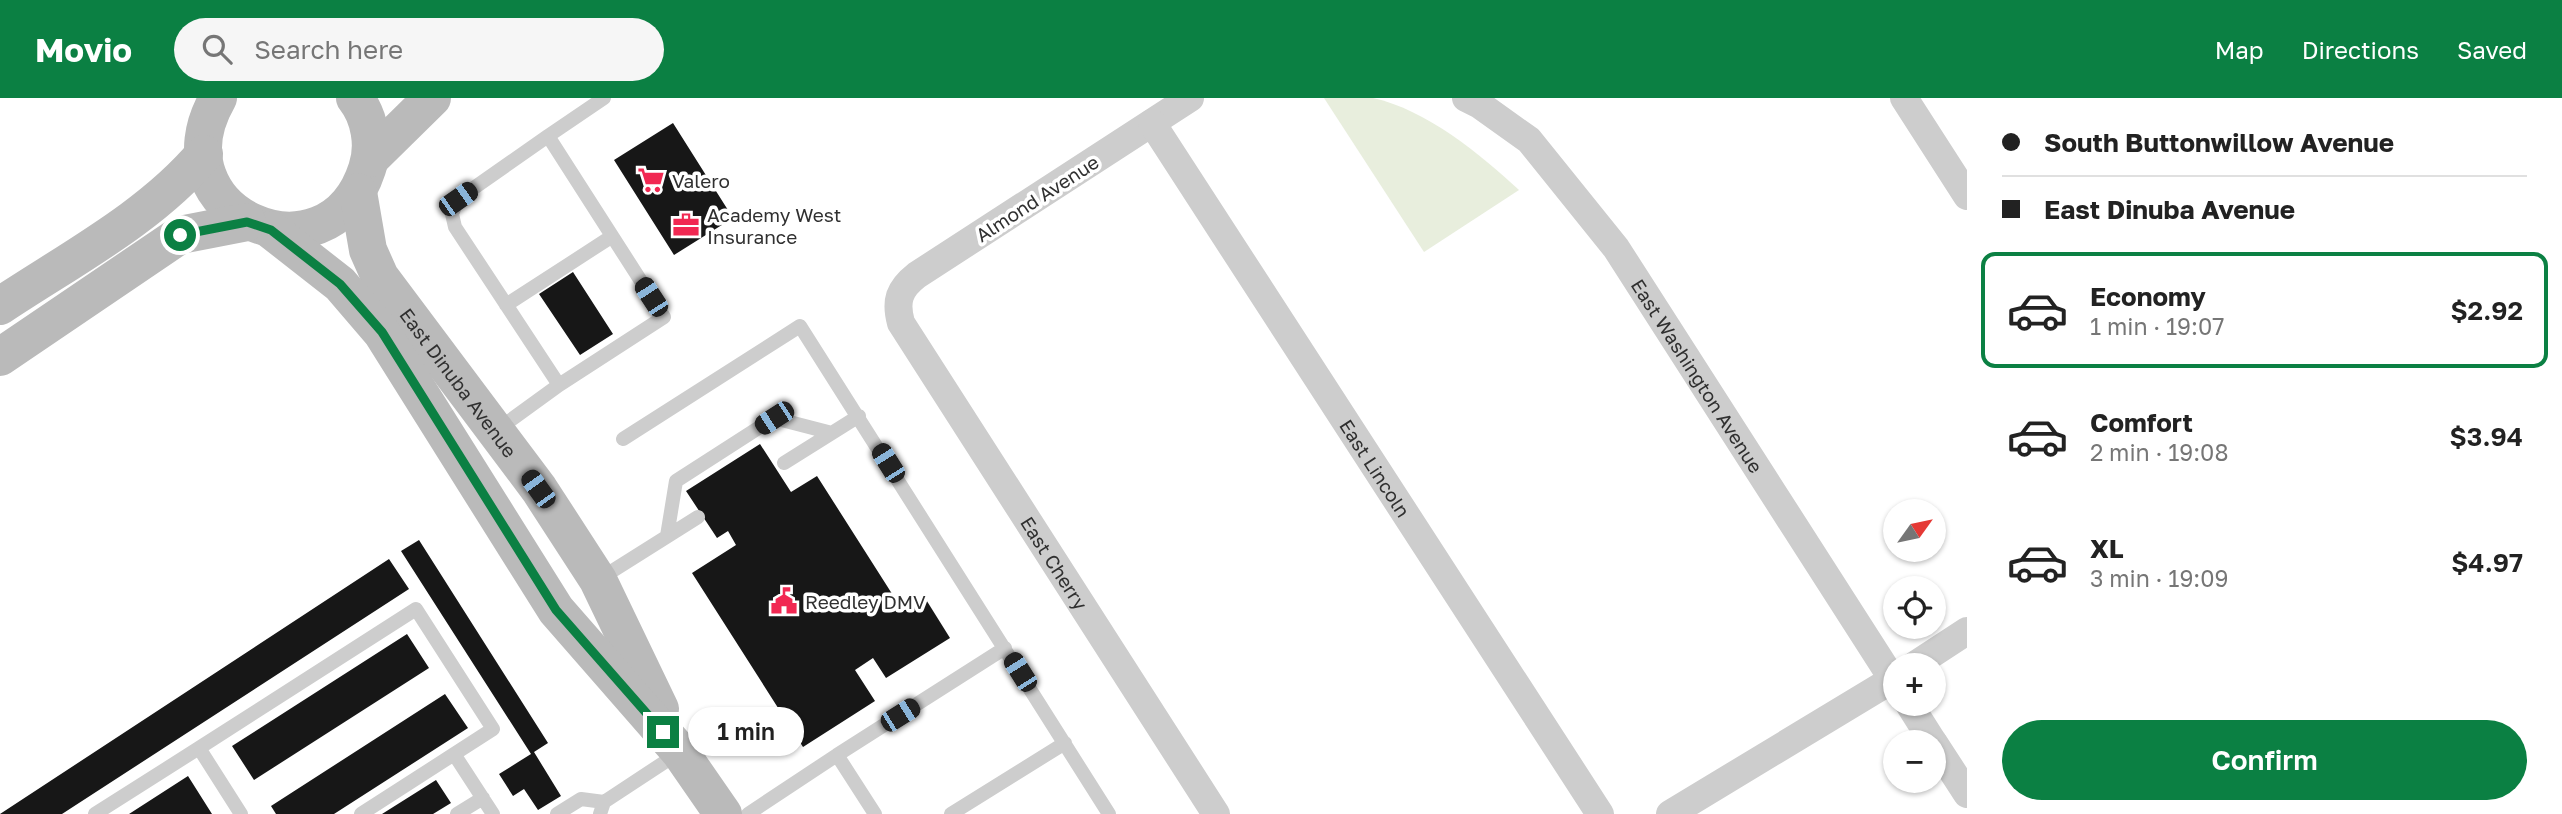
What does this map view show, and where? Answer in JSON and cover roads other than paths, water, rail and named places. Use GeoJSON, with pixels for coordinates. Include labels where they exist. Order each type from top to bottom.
{"type":"FeatureCollection","features":[{"type":"Feature","properties":{"kind":"street","name":"East Dinuba Avenue"},"geometry":{"type":"LineString","coordinates":[[355,98],[362,107],[371,140],[364,175],[368,250],[380,277],[538,489],[598,580],[680,752]]}},
{"type":"Feature","properties":{"kind":"street"},"geometry":{"type":"LineString","coordinates":[[0,356],[180,235],[259,226],[305,229],[337,215],[364,175],[432,98]]}},
{"type":"Feature","properties":{"kind":"street","name":"Almond Avenue"},"geometry":{"type":"LineString","coordinates":[[897,308],[899,295],[905,284],[917,275],[1190,98]]}},
{"type":"Feature","properties":{"kind":"street","name":"East Washington Avenue"},"geometry":{"type":"LineString","coordinates":[[1466,98],[1528,140],[1616,248],[1884,653]]}},
{"type":"Feature","properties":{"kind":"street"},"geometry":{"type":"LineString","coordinates":[[1904,98],[1967,196]]}},
{"type":"Feature","properties":{"kind":"street"},"geometry":{"type":"LineString","coordinates":[[0,306],[146,210],[185,177],[204,154],[205,126],[215,100]]}},
{"type":"Feature","properties":{"kind":"street","name":"East Lincoln"},"geometry":{"type":"LineString","coordinates":[[1152,123],[1600,814]]}},
{"type":"Feature","properties":{"kind":"street","name":"East Dinuba Avenue"},"geometry":{"type":"LineString","coordinates":[[204,154],[204,166],[212,186],[224,204],[340,284],[382,332],[556,610],[680,752],[723,814]]}},
{"type":"Feature","properties":{"kind":"street","name":"East Cherry"},"geometry":{"type":"LineString","coordinates":[[897,308],[901,323],[1216,814]]}},
{"type":"Feature","properties":{"kind":"street"},"geometry":{"type":"LineString","coordinates":[[1934,653],[1967,631]]}},
{"type":"Feature","properties":{"kind":"street"},"geometry":{"type":"LineString","coordinates":[[1670,814],[1883,686]]}},
{"type":"Feature","properties":{"kind":"street"},"geometry":{"type":"LineString","coordinates":[[1946,761],[1967,794]]}},
{"type":"Feature","properties":{"kind":"lane"},"geometry":{"type":"LineString","coordinates":[[559,385],[455,227],[452,214],[458,199],[604,98]]}},
{"type":"Feature","properties":{"kind":"lane"},"geometry":{"type":"LineString","coordinates":[[496,431],[559,385],[664,317],[548,136]]}},
{"type":"Feature","properties":{"kind":"lane"},"geometry":{"type":"LineString","coordinates":[[506,305],[611,237]]}},
{"type":"Feature","properties":{"kind":"lane"},"geometry":{"type":"LineString","coordinates":[[623,439],[800,326],[1109,814]]}},
{"type":"Feature","properties":{"kind":"lane"},"geometry":{"type":"LineString","coordinates":[[785,463],[859,416]]}},
{"type":"Feature","properties":{"kind":"lane"},"geometry":{"type":"LineString","coordinates":[[667,536],[676,481],[774,418],[832,433]]}},
{"type":"Feature","properties":{"kind":"lane"},"geometry":{"type":"LineString","coordinates":[[598,580],[698,517]]}},
{"type":"Feature","properties":{"kind":"lane"},"geometry":{"type":"LineString","coordinates":[[96,814],[416,609],[493,729],[361,814]]}},
{"type":"Feature","properties":{"kind":"lane"},"geometry":{"type":"LineString","coordinates":[[748,814],[1005,649]]}},
{"type":"Feature","properties":{"kind":"lane"},"geometry":{"type":"LineString","coordinates":[[951,814],[1065,743]]}},
{"type":"Feature","properties":{"kind":"lane"},"geometry":{"type":"LineString","coordinates":[[199,748],[242,814]]}},
{"type":"Feature","properties":{"kind":"lane"},"geometry":{"type":"LineString","coordinates":[[557,814],[581,799],[602,808],[680,752]]}},
{"type":"Feature","properties":{"kind":"lane"},"geometry":{"type":"LineString","coordinates":[[454,754],[493,814]]}},
{"type":"Feature","properties":{"kind":"lane"},"geometry":{"type":"LineString","coordinates":[[837,755],[875,814]]}},
{"type":"Feature","properties":{"kind":"lane"},"geometry":{"type":"LineString","coordinates":[[457,814],[483,798]]}},
{"type":"Feature","properties":{"kind":"place","name":"Valero"},"geometry":{"type":"Point","coordinates":[651,180]}},
{"type":"Feature","properties":{"kind":"place","name":"Academy West Insurance"},"geometry":{"type":"Point","coordinates":[686,225]}},
{"type":"Feature","properties":{"kind":"place","name":"Reedley DMV"},"geometry":{"type":"Point","coordinates":[784,601]}}]}
